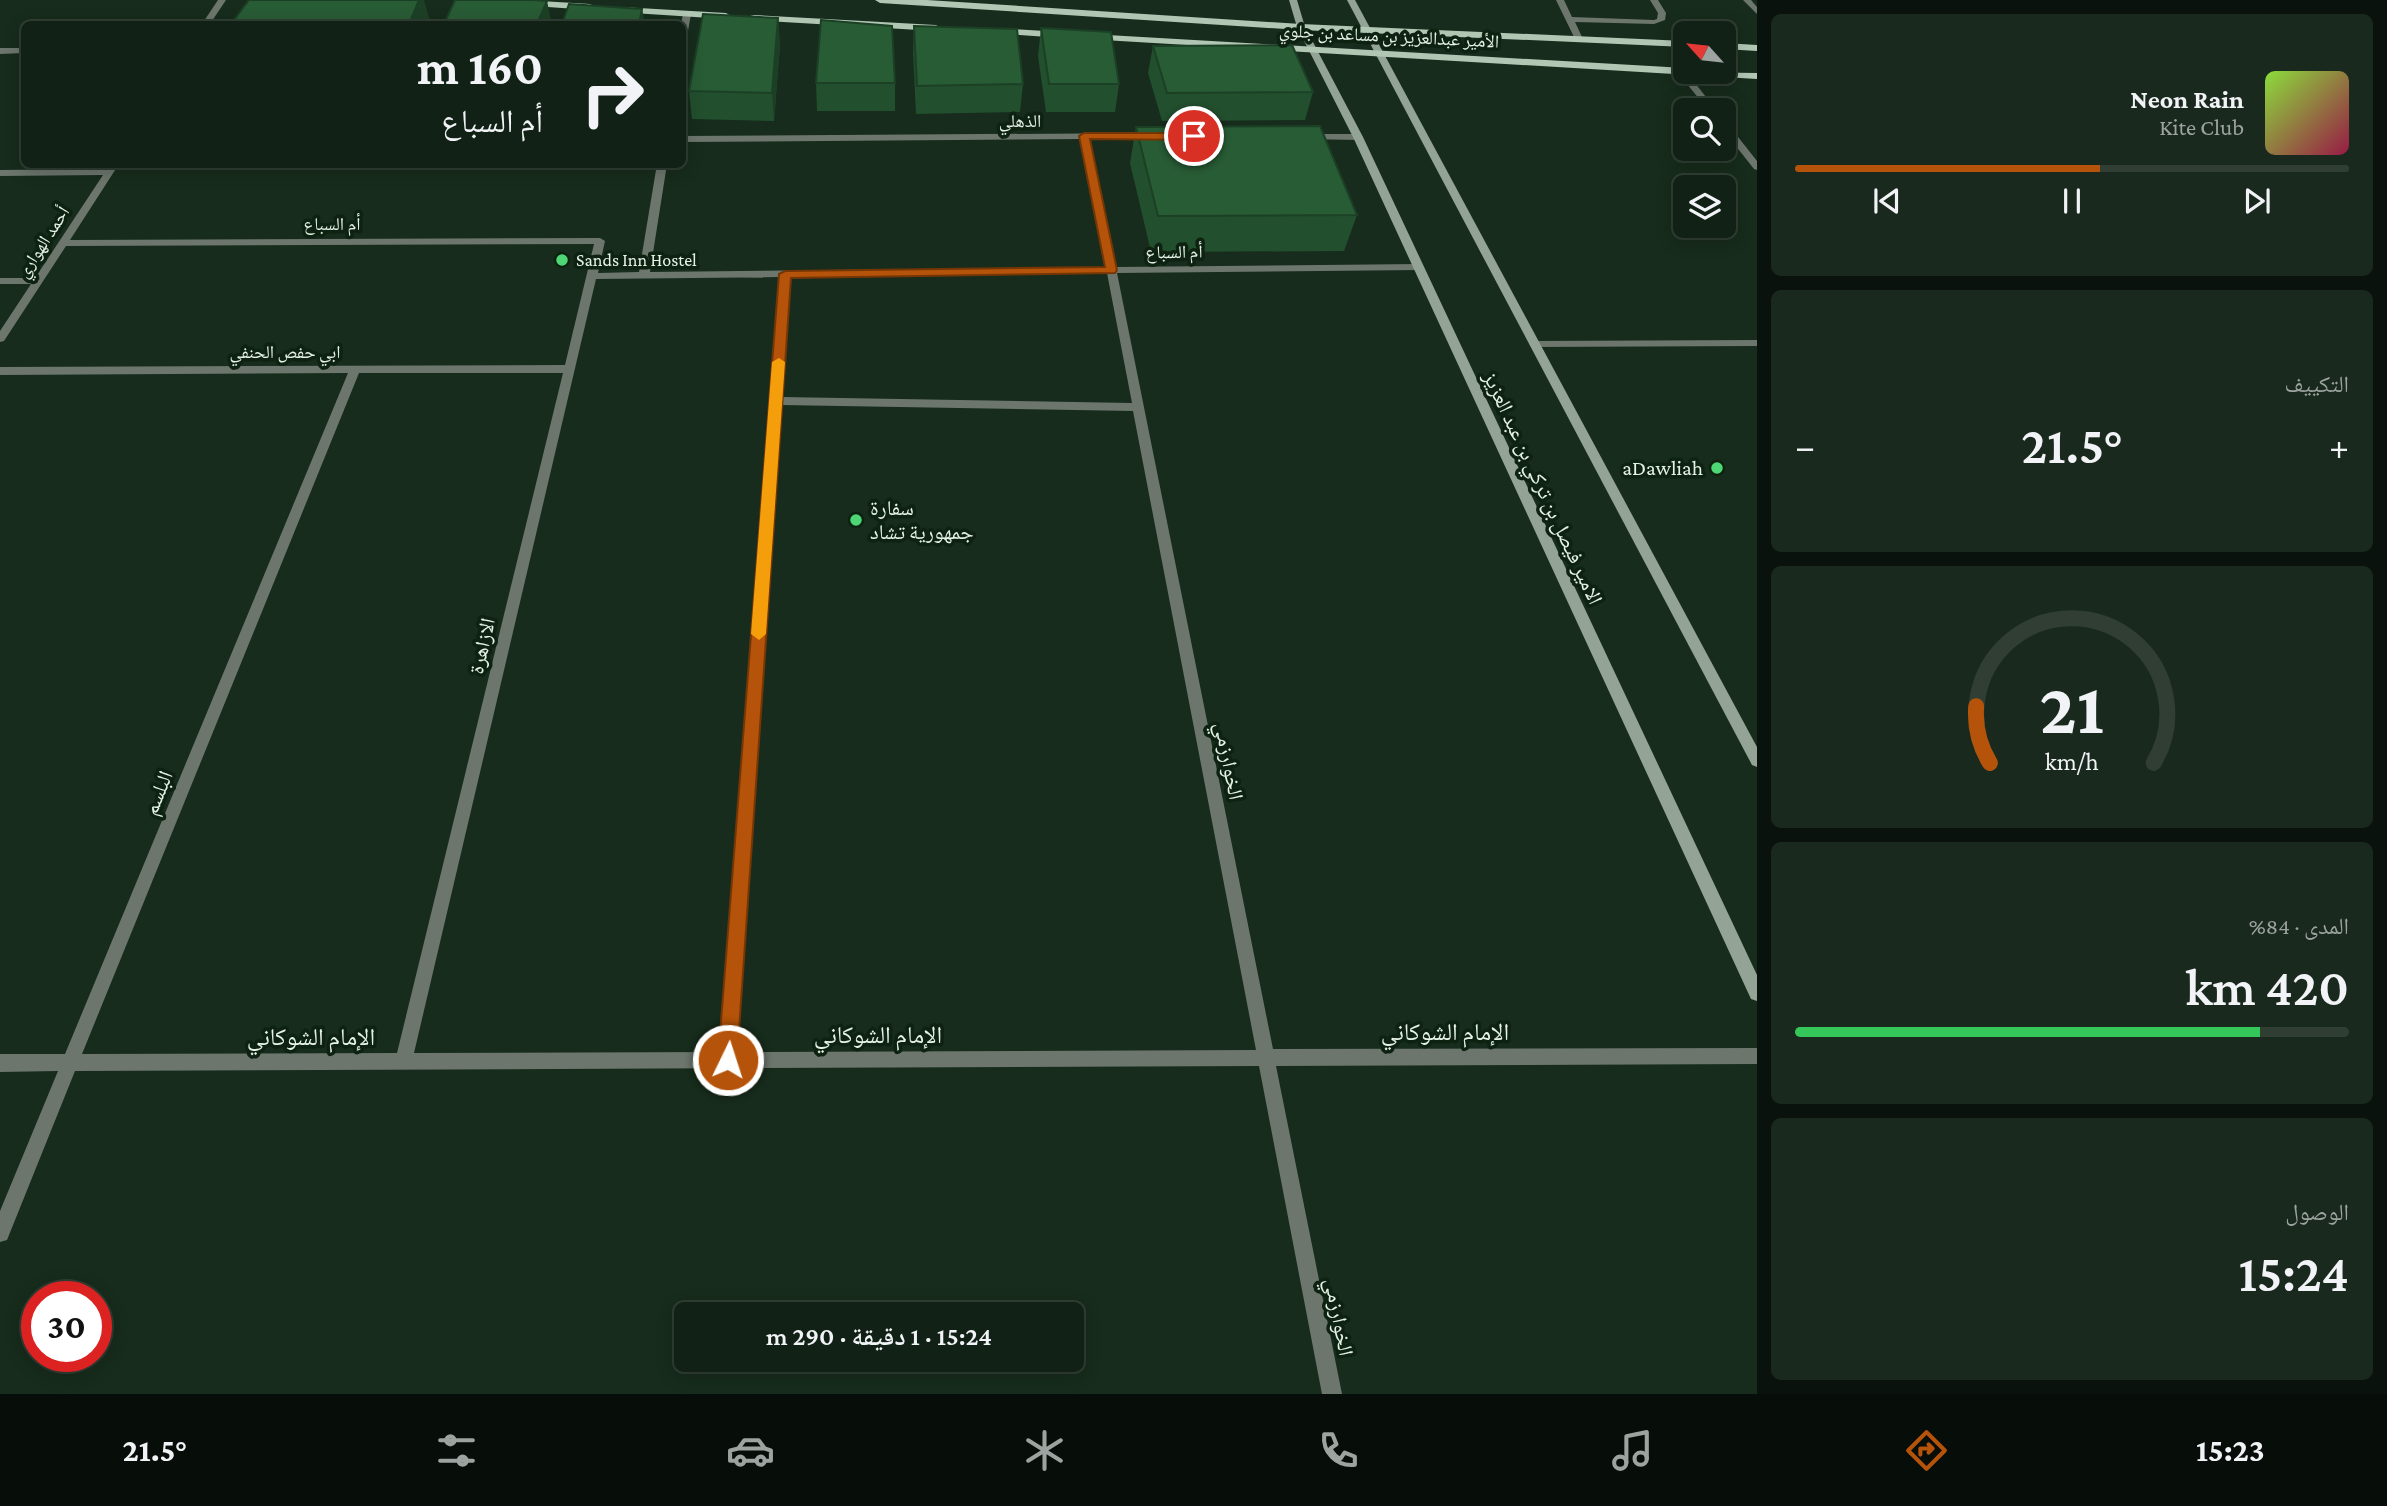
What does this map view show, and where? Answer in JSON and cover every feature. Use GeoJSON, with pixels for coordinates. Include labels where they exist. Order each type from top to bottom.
{"type":"FeatureCollection","features":[{"type":"Feature","properties":{"kind":"main road","name":"الأمير عبدالعزيز بن مساعد بن جلوي"},"geometry":{"type":"LineString","coordinates":[[880,0],[1301,27],[1673,43]]}},
{"type":"Feature","properties":{"kind":"main road","name":"الامير فيصل بن تركي بن عبد العزيز"},"geometry":{"type":"LineString","coordinates":[[1293,0],[1301,27],[1358,137],[1757,993]]}},
{"type":"Feature","properties":{"kind":"main road"},"geometry":{"type":"LineString","coordinates":[[1351,0],[1757,761]]}},
{"type":"Feature","properties":{"kind":"main road"},"geometry":{"type":"LineString","coordinates":[[514,3],[948,29]]}},
{"type":"Feature","properties":{"kind":"main road"},"geometry":{"type":"LineString","coordinates":[[989,31],[1071,36]]}},
{"type":"Feature","properties":{"kind":"main road","name":"الأمير عبدالعزيز بن مساعد بن جلوي"},"geometry":{"type":"LineString","coordinates":[[1084,37],[1377,51],[1673,71]]}},
{"type":"Feature","properties":{"kind":"main road"},"geometry":{"type":"LineString","coordinates":[[1736,47],[1757,48]]}},
{"type":"Feature","properties":{"kind":"main road","name":"الأمير عبدالعزيز بن مساعد بن جلوي"},"geometry":{"type":"LineString","coordinates":[[1736,75],[1757,76]]}},
{"type":"Feature","properties":{"kind":"street"},"geometry":{"type":"LineString","coordinates":[[208,21],[222,0]]}},
{"type":"Feature","properties":{"kind":"street"},"geometry":{"type":"LineString","coordinates":[[1560,0],[1579,39]]}},
{"type":"Feature","properties":{"kind":"street"},"geometry":{"type":"LineString","coordinates":[[1571,19],[1654,22],[1661,20],[1662,13],[1654,0]]}},
{"type":"Feature","properties":{"kind":"street"},"geometry":{"type":"LineString","coordinates":[[1746,0],[1757,12]]}},
{"type":"Feature","properties":{"kind":"street"},"geometry":{"type":"LineString","coordinates":[[686,21],[687,14]]}},
{"type":"Feature","properties":{"kind":"street"},"geometry":{"type":"LineString","coordinates":[[0,51],[21,51]]}},
{"type":"Feature","properties":{"kind":"street"},"geometry":{"type":"LineString","coordinates":[[1691,84],[1703,98]]}},
{"type":"Feature","properties":{"kind":"street","name":"الخوارزمي"},"geometry":{"type":"LineString","coordinates":[[1084,136],[1332,1394]]}},
{"type":"Feature","properties":{"kind":"street","name":"الذهلي"},"geometry":{"type":"LineString","coordinates":[[686,139],[1167,136]]}},
{"type":"Feature","properties":{"kind":"street"},"geometry":{"type":"LineString","coordinates":[[1290,137],[1358,137]]}},
{"type":"Feature","properties":{"kind":"street"},"geometry":{"type":"LineString","coordinates":[[1736,140],[1757,167]]}},
{"type":"Feature","properties":{"kind":"street"},"geometry":{"type":"LineString","coordinates":[[0,173],[112,168]]}},
{"type":"Feature","properties":{"kind":"street","name":"أحمد الهواري"},"geometry":{"type":"LineString","coordinates":[[0,339],[112,168]]}},
{"type":"Feature","properties":{"kind":"street"},"geometry":{"type":"LineString","coordinates":[[644,275],[661,168]]}},
{"type":"Feature","properties":{"kind":"street","name":"أم السباع"},"geometry":{"type":"LineString","coordinates":[[63,243],[600,241]]}},
{"type":"Feature","properties":{"kind":"street","name":"الازاهرة"},"geometry":{"type":"LineString","coordinates":[[404,1061],[600,241]]}},
{"type":"Feature","properties":{"kind":"street","name":"أم السباع"},"geometry":{"type":"LineString","coordinates":[[592,276],[1419,267]]}},
{"type":"Feature","properties":{"kind":"street"},"geometry":{"type":"LineString","coordinates":[[728,1060],[785,274]]}},
{"type":"Feature","properties":{"kind":"street"},"geometry":{"type":"LineString","coordinates":[[0,281],[38,281]]}},
{"type":"Feature","properties":{"kind":"street"},"geometry":{"type":"LineString","coordinates":[[1534,344],[1757,343]]}},
{"type":"Feature","properties":{"kind":"street","name":"البلسم"},"geometry":{"type":"LineString","coordinates":[[0,1233],[355,369]]}},
{"type":"Feature","properties":{"kind":"street","name":"ابي حفص الحنفي"},"geometry":{"type":"LineString","coordinates":[[0,371],[570,369]]}},
{"type":"Feature","properties":{"kind":"street"},"geometry":{"type":"LineString","coordinates":[[776,401],[1138,407]]}},
{"type":"Feature","properties":{"kind":"street","name":"الإمام الشوكاني"},"geometry":{"type":"LineString","coordinates":[[0,1063],[1757,1056]]}},
{"type":"Feature","properties":{"kind":"building"},"geometry":{"type":"Polygon","coordinates":[[[249,0],[419,0],[410,21],[233,21],[249,0]]]}},
{"type":"Feature","properties":{"kind":"building"},"geometry":{"type":"Polygon","coordinates":[[[455,0],[547,1],[538,21],[445,21],[455,0]]]}},
{"type":"Feature","properties":{"kind":"building"},"geometry":{"type":"Polygon","coordinates":[[[569,4],[642,9],[640,21],[563,21],[569,4]]]}},
{"type":"Feature","properties":{"kind":"building"},"geometry":{"type":"Polygon","coordinates":[[[703,14],[778,18],[772,93],[689,91],[703,14]]]}},
{"type":"Feature","properties":{"kind":"building"},"geometry":{"type":"Polygon","coordinates":[[[821,20],[892,26],[895,83],[816,83],[821,20]]]}},
{"type":"Feature","properties":{"kind":"building"},"geometry":{"type":"Polygon","coordinates":[[[914,26],[1017,29],[1023,84],[917,86],[914,26]]]}},
{"type":"Feature","properties":{"kind":"building"},"geometry":{"type":"Polygon","coordinates":[[[1041,28],[1111,32],[1119,84],[1049,84],[1041,28]]]}},
{"type":"Feature","properties":{"kind":"building"},"geometry":{"type":"Polygon","coordinates":[[[1292,45],[1313,92],[1167,93],[1153,46],[1292,45]]]}},
{"type":"Feature","properties":{"kind":"building"},"geometry":{"type":"Polygon","coordinates":[[[1320,126],[1357,215],[1158,216],[1136,127],[1320,126]]]}},
{"type":"Feature","properties":{"kind":"slow traffic"},"geometry":{"type":"LineString","coordinates":[[759,634],[779,362]]}},
{"type":"Feature","properties":{"kind":"place","name":"Sands Inn Hostel"},"geometry":{"type":"Point","coordinates":[562,260]}},
{"type":"Feature","properties":{"kind":"place","name":"aDawliah"},"geometry":{"type":"Point","coordinates":[1717,468]}},
{"type":"Feature","properties":{"kind":"place","name":"سفارة جمهورية تشاد"},"geometry":{"type":"Point","coordinates":[856,520]}},
{"type":"Feature","properties":{"kind":"route"},"geometry":{"type":"LineString","coordinates":[[728,1060],[785,274],[1111,270],[1084,136],[1194,136]]}}]}
